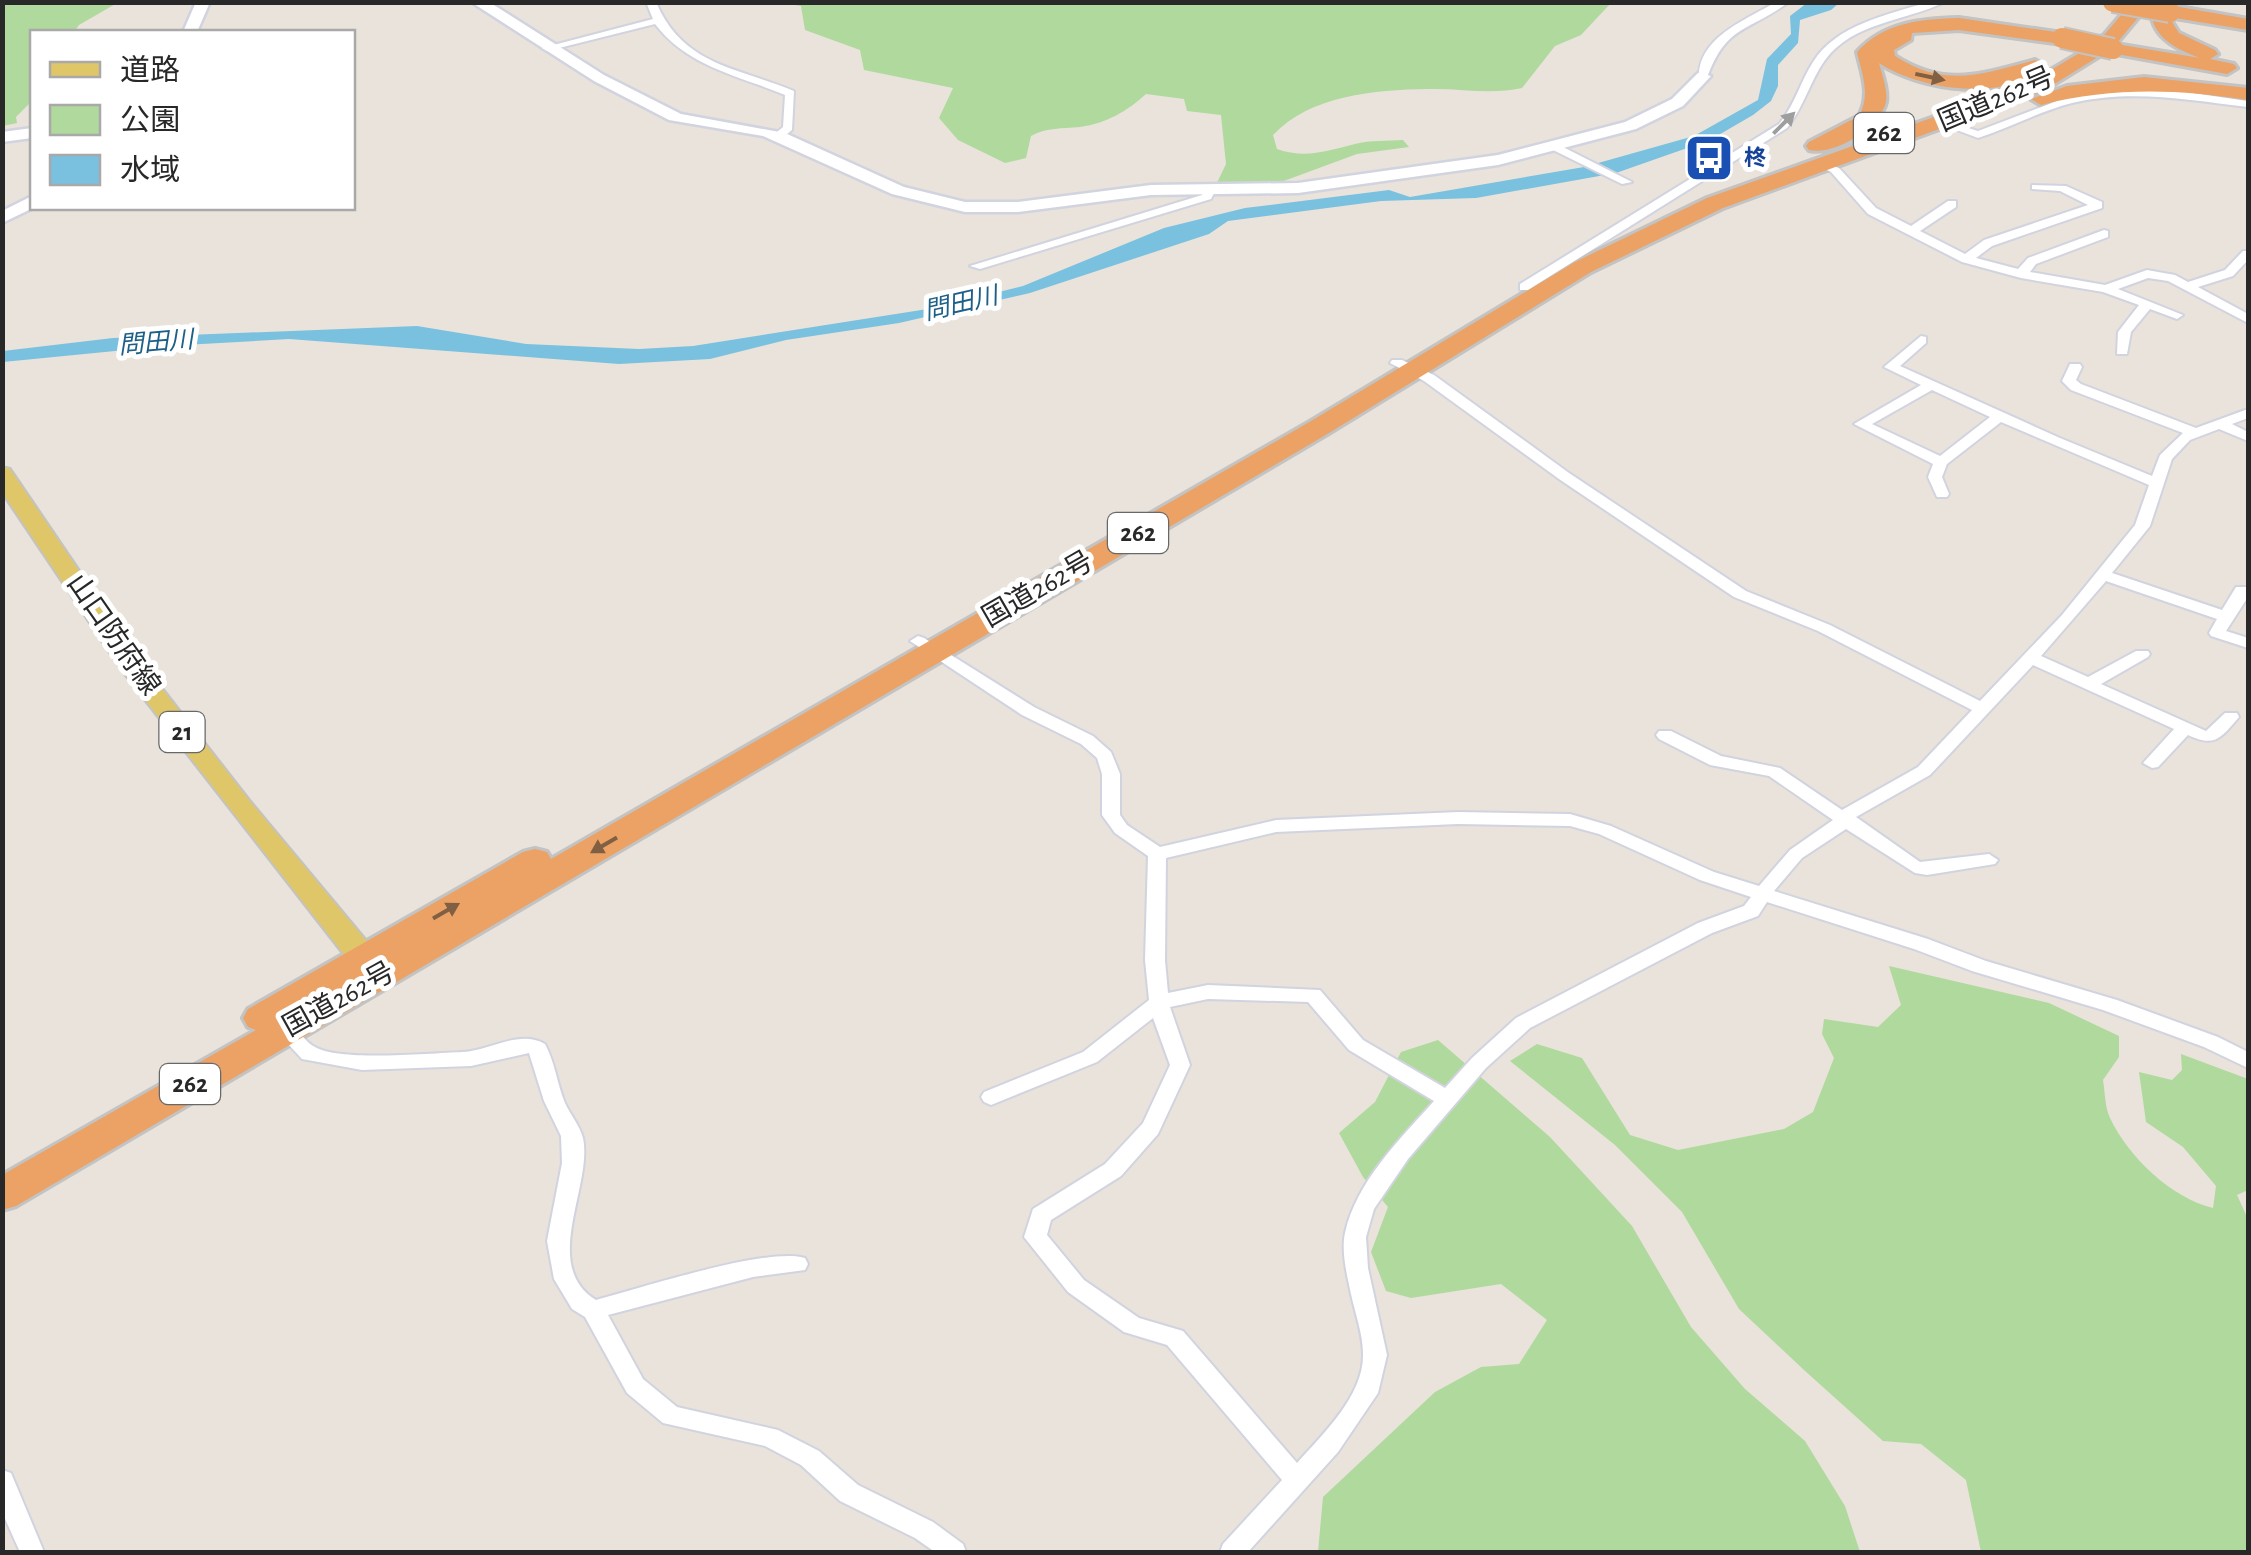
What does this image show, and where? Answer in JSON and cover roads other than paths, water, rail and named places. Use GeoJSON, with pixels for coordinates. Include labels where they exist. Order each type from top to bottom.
{"type":"FeatureCollection","features":[{"type":"Feature","properties":{"kind":"highway"},"geometry":{"type":"LineString","coordinates":[[2112,2],[2164,5],[2248,20]]}},
{"type":"Feature","properties":{"kind":"highway","name":"国道262号"},"geometry":{"type":"LineString","coordinates":[[1405,367],[1524,287],[1620,234],[1698,199],[1968,104],[2032,76],[2062,45],[2103,29],[2125,2]]}},
{"type":"Feature","properties":{"kind":"highway","name":"国道262号"},"geometry":{"type":"LineString","coordinates":[[2,1169],[370,969],[1405,367],[1635,240],[1715,203],[2002,102],[2070,69],[2112,38],[2142,2]]}},
{"type":"Feature","properties":{"kind":"highway"},"geometry":{"type":"LineString","coordinates":[[2164,5],[2158,15],[2162,28],[2173,39],[2248,67]]}},
{"type":"Feature","properties":{"kind":"highway"},"geometry":{"type":"LineString","coordinates":[[1698,199],[1867,120],[1877,97],[1866,52],[1876,40],[1892,32],[1950,24],[2062,45],[2248,67]]}},
{"type":"Feature","properties":{"kind":"highway"},"geometry":{"type":"LineString","coordinates":[[1936,30],[1996,31],[2062,45],[2004,78],[1957,82],[1907,72],[1886,59],[1884,50],[1891,41],[1936,30]]}},
{"type":"Feature","properties":{"kind":"highway"},"geometry":{"type":"LineString","coordinates":[[2110,51],[2248,90]]}},
{"type":"Feature","properties":{"kind":"highway"},"geometry":{"type":"LineString","coordinates":[[1937,127],[2078,88],[2130,82],[2248,90]]}},
{"type":"Feature","properties":{"kind":"highway","name":"国道262号"},"geometry":{"type":"LineString","coordinates":[[2,1195],[285,1030],[370,969]]}},
{"type":"Feature","properties":{"kind":"main road","name":"山口防府線"},"geometry":{"type":"LineString","coordinates":[[2,474],[130,664],[370,969]]}},
{"type":"Feature","properties":{"kind":"street"},"geometry":{"type":"LineString","coordinates":[[191,30],[203,2]]}},
{"type":"Feature","properties":{"kind":"street"},"geometry":{"type":"LineString","coordinates":[[478,2],[547,48],[680,119],[778,136],[916,196],[946,205],[993,206],[1153,190],[1259,191],[1390,178],[1557,148],[1658,112],[1690,92],[1703,76],[1716,41],[1784,2]]}},
{"type":"Feature","properties":{"kind":"street"},"geometry":{"type":"LineString","coordinates":[[650,2],[656,20],[675,46],[690,56],[790,93],[788,128],[778,136]]}},
{"type":"Feature","properties":{"kind":"street"},"geometry":{"type":"LineString","coordinates":[[1524,287],[1783,126],[1801,102],[1817,63],[1830,48],[1872,26],[1940,2]]}},
{"type":"Feature","properties":{"kind":"street"},"geometry":{"type":"LineString","coordinates":[[547,48],[656,20]]}},
{"type":"Feature","properties":{"kind":"street"},"geometry":{"type":"LineString","coordinates":[[1937,127],[1987,134],[2050,107],[2118,92],[2172,92],[2248,104]]}},
{"type":"Feature","properties":{"kind":"street"},"geometry":{"type":"LineString","coordinates":[[2,138],[30,132]]}},
{"type":"Feature","properties":{"kind":"street"},"geometry":{"type":"LineString","coordinates":[[1557,148],[1624,181]]}},
{"type":"Feature","properties":{"kind":"street"},"geometry":{"type":"LineString","coordinates":[[1820,164],[1835,170],[1872,212],[1966,260],[2106,289],[2177,314]]}},
{"type":"Feature","properties":{"kind":"street"},"geometry":{"type":"LineString","coordinates":[[1966,260],[1988,243],[2098,206],[2062,188],[2036,187]]}},
{"type":"Feature","properties":{"kind":"street"},"geometry":{"type":"LineString","coordinates":[[976,266],[1208,197],[1210,191]]}},
{"type":"Feature","properties":{"kind":"street"},"geometry":{"type":"LineString","coordinates":[[2,218],[30,202]]}},
{"type":"Feature","properties":{"kind":"street"},"geometry":{"type":"LineString","coordinates":[[1912,231],[1952,204]]}},
{"type":"Feature","properties":{"kind":"street"},"geometry":{"type":"LineString","coordinates":[[2022,274],[2032,261],[2104,234]]}},
{"type":"Feature","properties":{"kind":"street"},"geometry":{"type":"LineString","coordinates":[[2188,286],[2229,274],[2247,254]]}},
{"type":"Feature","properties":{"kind":"street"},"geometry":{"type":"LineString","coordinates":[[2106,289],[2147,274],[2171,278],[2248,319]]}},
{"type":"Feature","properties":{"kind":"street"},"geometry":{"type":"LineString","coordinates":[[2122,351],[2125,332],[2147,304]]}},
{"type":"Feature","properties":{"kind":"street"},"geometry":{"type":"LineString","coordinates":[[1921,340],[1890,367],[2097,462],[2155,482]]}},
{"type":"Feature","properties":{"kind":"street"},"geometry":{"type":"LineString","coordinates":[[1405,367],[1740,594],[1824,628],[1982,709]]}},
{"type":"Feature","properties":{"kind":"street"},"geometry":{"type":"LineString","coordinates":[[2075,367],[2069,381],[2076,387],[2197,433]]}},
{"type":"Feature","properties":{"kind":"street"},"geometry":{"type":"LineString","coordinates":[[1932,384],[1860,424],[1941,462]]}},
{"type":"Feature","properties":{"kind":"street"},"geometry":{"type":"LineString","coordinates":[[1232,1552],[1329,1446],[1366,1392],[1375,1355],[1355,1237],[1364,1207],[1400,1153],[1447,1100],[1523,1023],[1706,928],[1750,911],[1776,872],[1796,854],[1846,818],[1924,771],[2105,576],[2148,516],[2165,458],[2185,437],[2248,413]]}},
{"type":"Feature","properties":{"kind":"street"},"geometry":{"type":"LineString","coordinates":[[1942,494],[1935,476],[1941,462],[2001,415]]}},
{"type":"Feature","properties":{"kind":"street"},"geometry":{"type":"LineString","coordinates":[[2220,424],[2248,437]]}},
{"type":"Feature","properties":{"kind":"street"},"geometry":{"type":"LineString","coordinates":[[2105,576],[2224,616]]}},
{"type":"Feature","properties":{"kind":"street"},"geometry":{"type":"LineString","coordinates":[[2248,592],[2242,590],[2217,633],[2248,643]]}},
{"type":"Feature","properties":{"kind":"street"},"geometry":{"type":"LineString","coordinates":[[926,646],[1013,702],[1087,740],[1105,756],[1110,774],[1111,814],[1121,829],[1158,854],[1276,826],[1458,818],[1570,820],[1605,830],[1707,876],[2110,1005],[2211,1042],[2248,1061]]}},
{"type":"Feature","properties":{"kind":"street"},"geometry":{"type":"LineString","coordinates":[[2092,682],[2142,654]]}},
{"type":"Feature","properties":{"kind":"street"},"geometry":{"type":"LineString","coordinates":[[2032,658],[2208,738],[2231,717]]}},
{"type":"Feature","properties":{"kind":"street"},"geometry":{"type":"LineString","coordinates":[[2152,763],[2185,728]]}},
{"type":"Feature","properties":{"kind":"street"},"geometry":{"type":"LineString","coordinates":[[1666,735],[1716,761],[1774,772],[1916,867],[1927,869],[1989,860]]}},
{"type":"Feature","properties":{"kind":"street"},"geometry":{"type":"LineString","coordinates":[[1158,854],[1152,948],[1169,1040],[1180,1064],[1151,1128],[1113,1170],[1041,1215],[1035,1237],[1076,1286],[1132,1325],[1175,1338],[1297,1480]]}},
{"type":"Feature","properties":{"kind":"street"},"geometry":{"type":"LineString","coordinates":[[991,1097],[1090,1057],[1160,1002],[1208,992],[1313,996],[1356,1045],[1447,1100]]}},
{"type":"Feature","properties":{"kind":"street"},"geometry":{"type":"LineString","coordinates":[[285,1030],[310,1054],[362,1063],[471,1059],[529,1044],[538,1049],[554,1101],[572,1136],[573,1163],[558,1241],[559,1258],[566,1279],[580,1302],[593,1310],[635,1386],[671,1416],[770,1436],[810,1458],[849,1493],[924,1530],[954,1552]]}},
{"type":"Feature","properties":{"kind":"street"},"geometry":{"type":"LineString","coordinates":[[593,1310],[753,1268],[797,1264]]}},
{"type":"Feature","properties":{"kind":"street"},"geometry":{"type":"LineString","coordinates":[[2,1480],[32,1552]]}},
{"type":"Feature","properties":{"kind":"water","name":"問田川"},"geometry":{"type":"Polygon","coordinates":[[[1807,3],[1839,3],[1831,10],[1800,20],[1798,43],[1778,65],[1778,86],[1771,101],[1710,140],[1616,173],[1476,198],[1381,201],[1228,221],[1209,234],[1030,293],[899,323],[786,340],[710,359],[619,364],[289,339],[3,362],[3,351],[113,338],[417,326],[526,344],[639,349],[693,346],[934,308],[1023,286],[1164,228],[1245,208],[1389,190],[1410,197],[1584,167],[1694,136],[1758,100],[1767,59],[1791,34],[1790,16],[1807,3]]]}},
{"type":"Feature","properties":{"kind":"place","name":"柊"},"geometry":{"type":"Point","coordinates":[1709,158]}}]}
